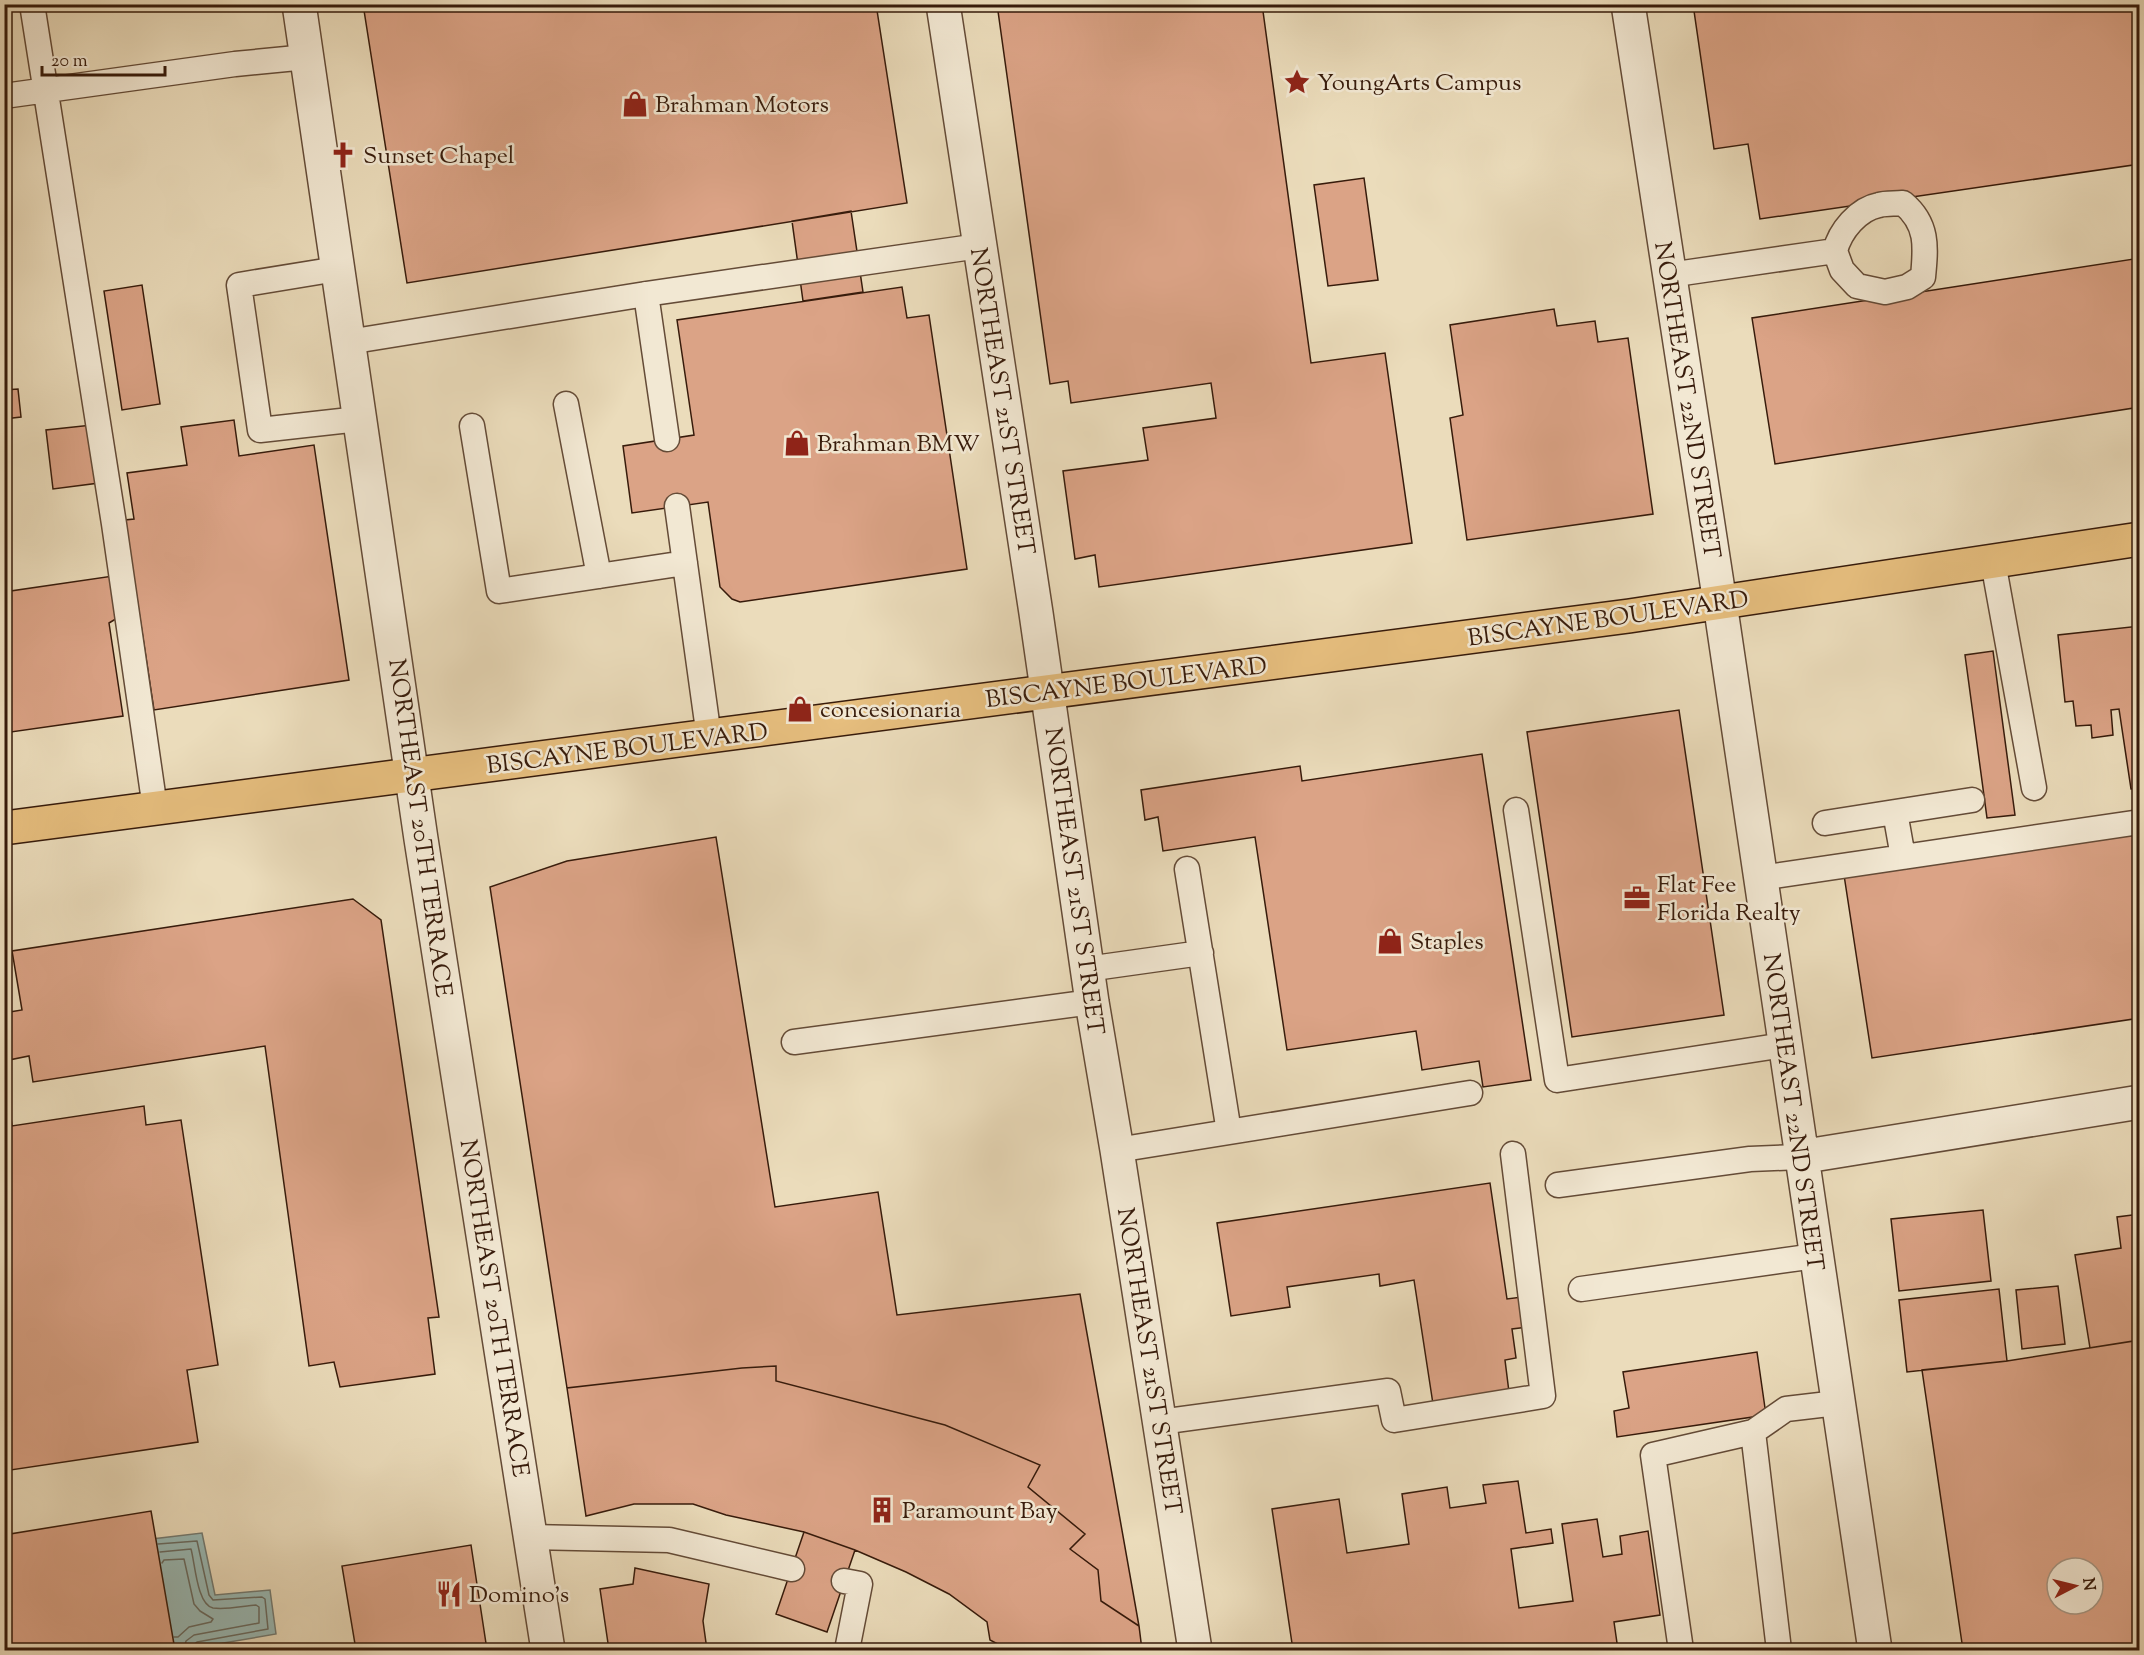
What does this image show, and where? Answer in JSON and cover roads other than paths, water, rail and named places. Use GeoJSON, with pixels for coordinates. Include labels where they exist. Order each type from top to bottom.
{"type":"FeatureCollection","features":[{"type":"Feature","properties":{"kind":"main road","name":"BISCAYNE BOULEVARD"},"geometry":{"type":"LineString","coordinates":[[4,828],[1720,603],[2139,539]]}},
{"type":"Feature","properties":{"kind":"street","name":"NORTHEAST 20TH TERRACE"},"geometry":{"type":"LineString","coordinates":[[299,4],[412,776],[548,1650]]}},
{"type":"Feature","properties":{"kind":"street","name":"NORTHEAST 21ST STREET"},"geometry":{"type":"LineString","coordinates":[[943,4],[1092,1002],[1195,1650]]}},
{"type":"Feature","properties":{"kind":"street","name":"NORTHEAST 22ND STREET"},"geometry":{"type":"LineString","coordinates":[[1628,4],[1720,603],[1800,1157],[1875,1650]]}},
{"type":"Feature","properties":{"kind":"street"},"geometry":{"type":"LineString","coordinates":[[1800,1157],[2139,1102]]}},
{"type":"Feature","properties":{"kind":"lane"},"geometry":{"type":"LineString","coordinates":[[32,4],[112,512],[155,808]]}},
{"type":"Feature","properties":{"kind":"lane"},"geometry":{"type":"LineString","coordinates":[[4,96],[235,64],[307,57]]}},
{"type":"Feature","properties":{"kind":"lane"},"geometry":{"type":"LineString","coordinates":[[348,342],[646,294],[980,246]]}},
{"type":"Feature","properties":{"kind":"lane"},"geometry":{"type":"LineString","coordinates":[[1669,275],[1835,251]]}},
{"type":"Feature","properties":{"kind":"lane"},"geometry":{"type":"LineString","coordinates":[[338,269],[239,285],[260,430],[359,418]]}},
{"type":"Feature","properties":{"kind":"lane"},"geometry":{"type":"LineString","coordinates":[[646,294],[667,439]]}},
{"type":"Feature","properties":{"kind":"lane"},"geometry":{"type":"LineString","coordinates":[[566,404],[599,576]]}},
{"type":"Feature","properties":{"kind":"lane"},"geometry":{"type":"LineString","coordinates":[[472,426],[499,591],[685,563]]}},
{"type":"Feature","properties":{"kind":"lane"},"geometry":{"type":"LineString","coordinates":[[677,506],[709,737]]}},
{"type":"Feature","properties":{"kind":"lane"},"geometry":{"type":"LineString","coordinates":[[1993,562],[2034,788]]}},
{"type":"Feature","properties":{"kind":"lane"},"geometry":{"type":"LineString","coordinates":[[1826,823],[1972,800]]}},
{"type":"Feature","properties":{"kind":"lane"},"geometry":{"type":"LineString","coordinates":[[1516,810],[1557,1080],[1784,1045]]}},
{"type":"Feature","properties":{"kind":"lane"},"geometry":{"type":"LineString","coordinates":[[1895,812],[1904,857]]}},
{"type":"Feature","properties":{"kind":"lane"},"geometry":{"type":"LineString","coordinates":[[1760,878],[2139,822]]}},
{"type":"Feature","properties":{"kind":"lane"},"geometry":{"type":"LineString","coordinates":[[1187,869],[1229,1132]]}},
{"type":"Feature","properties":{"kind":"lane"},"geometry":{"type":"LineString","coordinates":[[1087,969],[1201,953]]}},
{"type":"Feature","properties":{"kind":"lane"},"geometry":{"type":"LineString","coordinates":[[794,1042],[1092,1002]]}},
{"type":"Feature","properties":{"kind":"lane"},"geometry":{"type":"LineString","coordinates":[[1117,1150],[1470,1093]]}},
{"type":"Feature","properties":{"kind":"lane"},"geometry":{"type":"LineString","coordinates":[[1160,1422],[1388,1391],[1394,1420],[1543,1396],[1513,1154]]}},
{"type":"Feature","properties":{"kind":"lane"},"geometry":{"type":"LineString","coordinates":[[1558,1185],[1750,1159],[1800,1157]]}},
{"type":"Feature","properties":{"kind":"lane"},"geometry":{"type":"LineString","coordinates":[[1581,1289],[1815,1256]]}},
{"type":"Feature","properties":{"kind":"lane"},"geometry":{"type":"LineString","coordinates":[[1681,1650],[1653,1455],[1753,1432],[1786,1409],[1837,1403]]}},
{"type":"Feature","properties":{"kind":"lane"},"geometry":{"type":"LineString","coordinates":[[1753,1432],[1779,1650]]}},
{"type":"Feature","properties":{"kind":"lane"},"geometry":{"type":"LineString","coordinates":[[530,1537],[669,1540],[792,1569]]}},
{"type":"Feature","properties":{"kind":"lane"},"geometry":{"type":"LineString","coordinates":[[844,1581],[860,1584],[847,1650]]}},
{"type":"Feature","properties":{"kind":"water"},"geometry":{"type":"Polygon","coordinates":[[[202,1533],[215,1595],[270,1590],[276,1634],[182,1650],[153,1650],[135,1541],[202,1533]]]}},
{"type":"Feature","properties":{"kind":"place","name":"YoungArts Campus"},"geometry":{"type":"Point","coordinates":[1297,82]}},
{"type":"Feature","properties":{"kind":"place","name":"Brahman Motors"},"geometry":{"type":"Point","coordinates":[635,104]}},
{"type":"Feature","properties":{"kind":"place","name":"Sunset Chapel"},"geometry":{"type":"Point","coordinates":[343,155]}},
{"type":"Feature","properties":{"kind":"place","name":"Brahman BMW"},"geometry":{"type":"Point","coordinates":[797,443]}},
{"type":"Feature","properties":{"kind":"place","name":"concesionaria"},"geometry":{"type":"Point","coordinates":[800,709]}},
{"type":"Feature","properties":{"kind":"place","name":"Flat Fee Florida Realty"},"geometry":{"type":"Point","coordinates":[1637,898]}},
{"type":"Feature","properties":{"kind":"place","name":"Staples"},"geometry":{"type":"Point","coordinates":[1390,941]}},
{"type":"Feature","properties":{"kind":"place","name":"Paramount Bay"},"geometry":{"type":"Point","coordinates":[882,1510]}},
{"type":"Feature","properties":{"kind":"place","name":"Domino's"},"geometry":{"type":"Point","coordinates":[449,1594]}}]}
